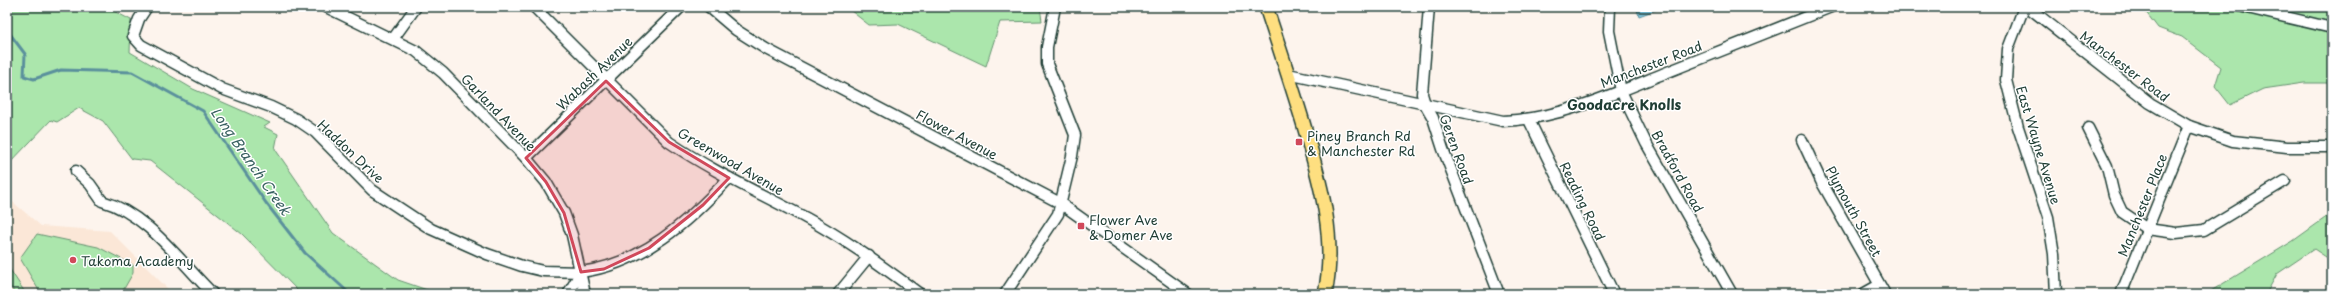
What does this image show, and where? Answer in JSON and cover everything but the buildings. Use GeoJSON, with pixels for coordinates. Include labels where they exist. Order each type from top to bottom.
{"type":"FeatureCollection","features":[{"type":"Feature","properties":{"kind":"main road"},"geometry":{"type":"LineString","coordinates":[[1266,7],[1288,74],[1317,172],[1326,212],[1330,241],[1329,273],[1325,294]]}},
{"type":"Feature","properties":{"kind":"street","name":"Haddon Drive"},"geometry":{"type":"LineString","coordinates":[[147,7],[139,19],[133,36],[140,45],[182,69],[222,89],[270,107],[296,119],[315,132],[372,190],[431,229],[487,254],[522,266],[543,271],[581,272],[604,268],[649,248],[703,205],[729,178]]}},
{"type":"Feature","properties":{"kind":"street","name":"Garland Avenue"},"geometry":{"type":"LineString","coordinates":[[326,7],[416,51],[443,73],[526,158],[546,182],[564,213],[572,235],[585,294]]}},
{"type":"Feature","properties":{"kind":"street"},"geometry":{"type":"LineString","coordinates":[[393,39],[416,7]]}},
{"type":"Feature","properties":{"kind":"street","name":"Greenwood Avenue"},"geometry":{"type":"LineString","coordinates":[[534,7],[606,81],[670,142],[729,178],[806,218],[869,256],[920,294]]}},
{"type":"Feature","properties":{"kind":"street","name":"Wabash Avenue"},"geometry":{"type":"LineString","coordinates":[[526,158],[681,7]]}},
{"type":"Feature","properties":{"kind":"street","name":"Flower Avenue"},"geometry":{"type":"LineString","coordinates":[[709,7],[736,30],[766,49],[1060,204],[1188,294]]}},
{"type":"Feature","properties":{"kind":"street"},"geometry":{"type":"LineString","coordinates":[[1005,294],[1058,214],[1069,169],[1074,135],[1047,64],[1046,47],[1056,7]]}},
{"type":"Feature","properties":{"kind":"street","name":"Geren Road"},"geometry":{"type":"LineString","coordinates":[[1429,7],[1422,94],[1425,104],[1434,118],[1442,149],[1499,294]]}},
{"type":"Feature","properties":{"kind":"street","name":"Bradford Road"},"geometry":{"type":"LineString","coordinates":[[1610,7],[1610,31],[1620,91],[1646,143],[1732,294]]}},
{"type":"Feature","properties":{"kind":"street","name":"Manchester Road"},"geometry":{"type":"LineString","coordinates":[[1288,74],[1503,121],[1529,120],[1547,117],[1620,91],[1831,7]]}},
{"type":"Feature","properties":{"kind":"street","name":"East Wayne Avenue"},"geometry":{"type":"LineString","coordinates":[[2024,7],[2008,49],[2006,80],[2012,104],[2049,222],[2054,254],[2056,294]]}},
{"type":"Feature","properties":{"kind":"street","name":"Manchester Road"},"geometry":{"type":"LineString","coordinates":[[2028,7],[2150,103],[2189,126],[2233,141],[2287,147],[2332,147]]}},
{"type":"Feature","properties":{"kind":"street"},"geometry":{"type":"LineString","coordinates":[[2243,7],[2332,28]]}},
{"type":"Feature","properties":{"kind":"street","name":"Reading Road"},"geometry":{"type":"LineString","coordinates":[[1529,120],[1614,294]]}},
{"type":"Feature","properties":{"kind":"street","name":"Manchester Place"},"geometry":{"type":"LineString","coordinates":[[2121,294],[2189,126]]}},
{"type":"Feature","properties":{"kind":"street"},"geometry":{"type":"LineString","coordinates":[[2088,128],[2108,166],[2114,195],[2122,212],[2129,219],[2147,229],[2176,233],[2204,230],[2285,181]]}},
{"type":"Feature","properties":{"kind":"street","name":"Plymouth Street"},"geometry":{"type":"LineString","coordinates":[[1802,140],[1820,181],[1885,294]]}},
{"type":"Feature","properties":{"kind":"street"},"geometry":{"type":"LineString","coordinates":[[76,171],[90,184],[102,201],[114,204],[129,213],[167,244],[189,271],[214,294]]}},
{"type":"Feature","properties":{"kind":"street"},"geometry":{"type":"LineString","coordinates":[[838,294],[869,256]]}},
{"type":"Feature","properties":{"kind":"street"},"geometry":{"type":"LineString","coordinates":[[568,294],[581,272]]}},
{"type":"Feature","properties":{"kind":"street"},"geometry":{"type":"LineString","coordinates":[[1863,294],[1880,284]]}},
{"type":"Feature","properties":{"kind":"highlighted area"},"geometry":{"type":"Polygon","coordinates":[[[606,81],[669,142],[729,178],[703,205],[649,248],[604,269],[581,272],[564,213],[546,182],[526,158],[606,81]]]}},
{"type":"Feature","properties":{"kind":"shaded area","name":"Takoma Academy"},"geometry":{"type":"Polygon","coordinates":[[[7,197],[41,226],[110,231],[168,289],[163,294],[7,294],[7,197]]]}},
{"type":"Feature","properties":{"kind":"green space"},"geometry":{"type":"Polygon","coordinates":[[[7,7],[106,7],[131,20],[130,52],[193,89],[270,123],[264,127],[278,134],[275,149],[333,233],[398,280],[439,294],[301,294],[242,234],[150,161],[132,159],[103,121],[79,108],[57,122],[51,120],[7,166],[7,7]]]}},
{"type":"Feature","properties":{"kind":"green space"},"geometry":{"type":"Polygon","coordinates":[[[846,7],[1040,7],[1042,21],[1000,22],[986,66],[898,24],[869,25],[846,7]]]}},
{"type":"Feature","properties":{"kind":"green space"},"geometry":{"type":"Polygon","coordinates":[[[2142,7],[2332,7],[2332,83],[2304,83],[2263,89],[2230,105],[2215,86],[2221,67],[2182,37],[2158,28],[2142,7]]]}},
{"type":"Feature","properties":{"kind":"green space"},"geometry":{"type":"Polygon","coordinates":[[[2332,213],[2332,261],[2314,249],[2277,274],[2266,294],[2206,294],[2293,241],[2332,213]]]}},
{"type":"Feature","properties":{"kind":"green space"},"geometry":{"type":"Polygon","coordinates":[[[37,234],[98,247],[133,265],[133,273],[121,294],[41,294],[20,258],[37,234]]]}},
{"type":"Feature","properties":{"kind":"green space"},"geometry":{"type":"Polygon","coordinates":[[[7,265],[26,294],[15,294],[7,281],[7,265]]]}},
{"type":"Feature","properties":{"kind":"water"},"geometry":{"type":"Polygon","coordinates":[[[1636,7],[1661,7],[1661,8],[1639,16],[1636,7]]]}},
{"type":"Feature","properties":{"kind":"waterway","name":"Long Branch Creek"},"geometry":{"type":"LineString","coordinates":[[7,30],[25,54],[24,76],[34,79],[61,70],[132,72],[203,111],[266,203],[305,253],[350,294]]}},
{"type":"Feature","properties":{"kind":"place","name":"Piney Branch Rd & Manchester Rd"},"geometry":{"type":"Point","coordinates":[1299,142]}},
{"type":"Feature","properties":{"kind":"place","name":"Flower Ave & Domer Ave"},"geometry":{"type":"Point","coordinates":[1081,226]}},
{"type":"Feature","properties":{"kind":"place","name":"Takoma Academy"},"geometry":{"type":"Point","coordinates":[73,260]}},
{"type":"Feature","properties":{"kind":"district","name":"Goodacre Knolls"},"geometry":{"type":"Point","coordinates":[1624,104]}}]}
